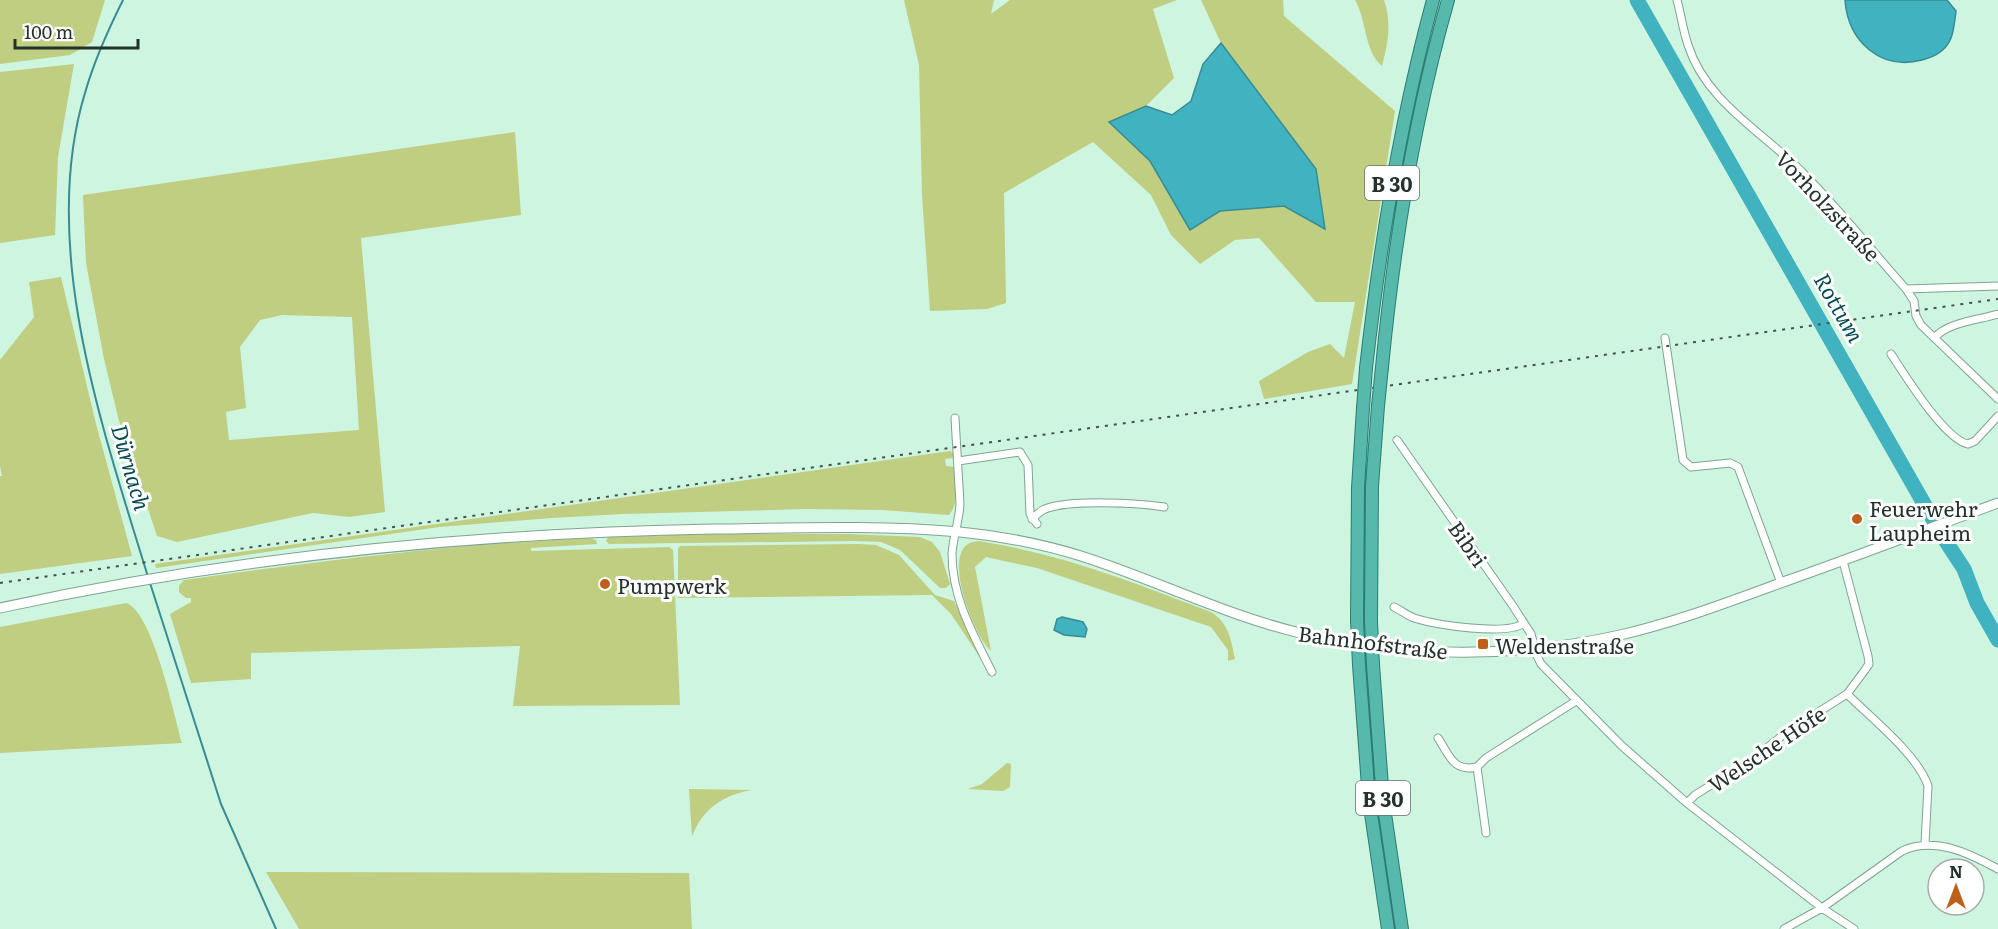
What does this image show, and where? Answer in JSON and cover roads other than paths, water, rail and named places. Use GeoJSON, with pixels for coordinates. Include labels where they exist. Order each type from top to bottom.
{"type":"FeatureCollection","features":[{"type":"Feature","properties":{"kind":"highway","name":"B 30"},"geometry":{"type":"LineString","coordinates":[[1388,929],[1369,800],[1359,665],[1358,488],[1366,368],[1388,206],[1420,48],[1433,0]]}},
{"type":"Feature","properties":{"kind":"highway","name":"B 30"},"geometry":{"type":"LineString","coordinates":[[1402,929],[1383,800],[1373,665],[1372,486],[1389,293],[1402,209],[1436,42],[1448,0]]}},
{"type":"Feature","properties":{"kind":"main road","name":"Bahnhofstraße"},"geometry":{"type":"LineString","coordinates":[[0,608],[160,578],[400,546],[600,533],[843,527],[955,532],[1010,539],[1082,557],[1241,616],[1308,636],[1432,652],[1535,649],[1618,635],[1660,625],[1731,602],[1998,503]]}},
{"type":"Feature","properties":{"kind":"street","name":"Vorholzstraße"},"geometry":{"type":"LineString","coordinates":[[1677,0],[1688,45],[1710,88],[1785,154],[1817,188],[1905,289],[1914,301],[1916,315],[1921,325],[1998,399]]}},
{"type":"Feature","properties":{"kind":"street"},"geometry":{"type":"LineString","coordinates":[[1905,289],[1998,286]]}},
{"type":"Feature","properties":{"kind":"street"},"geometry":{"type":"LineString","coordinates":[[1935,337],[1951,327],[1998,314]]}},
{"type":"Feature","properties":{"kind":"street"},"geometry":{"type":"LineString","coordinates":[[1665,338],[1683,460],[1691,467],[1730,463],[1738,467],[1780,583]]}},
{"type":"Feature","properties":{"kind":"street"},"geometry":{"type":"LineString","coordinates":[[1892,354],[1925,405],[1965,443],[1975,441],[1998,416]]}},
{"type":"Feature","properties":{"kind":"street"},"geometry":{"type":"LineString","coordinates":[[955,418],[960,504],[960,518],[955,532],[952,557],[956,593],[992,672]]}},
{"type":"Feature","properties":{"kind":"street","name":"Bibri"},"geometry":{"type":"LineString","coordinates":[[1397,440],[1524,623],[1531,634],[1535,649]]}},
{"type":"Feature","properties":{"kind":"street"},"geometry":{"type":"LineString","coordinates":[[958,461],[1020,452],[1028,465],[1029,508],[1035,521],[1043,510],[1074,504],[1148,504],[1164,507]]}},
{"type":"Feature","properties":{"kind":"street","name":"Welsche Höfe"},"geometry":{"type":"LineString","coordinates":[[1687,803],[1695,795],[1753,759],[1787,732],[1847,694],[1869,664],[1843,561]]}},
{"type":"Feature","properties":{"kind":"street","name":"Bahnhofstraße"},"geometry":{"type":"LineString","coordinates":[[1394,607],[1413,617],[1476,628],[1506,630],[1524,623]]}},
{"type":"Feature","properties":{"kind":"street"},"geometry":{"type":"LineString","coordinates":[[1535,649],[1541,664],[1622,746],[1687,803],[1822,908],[1854,929]]}},
{"type":"Feature","properties":{"kind":"street","name":"Welsche Höfe"},"geometry":{"type":"LineString","coordinates":[[1847,694],[1922,770],[1929,786],[1925,844]]}},
{"type":"Feature","properties":{"kind":"street"},"geometry":{"type":"LineString","coordinates":[[1438,738],[1460,768],[1477,767],[1486,758],[1576,701]]}},
{"type":"Feature","properties":{"kind":"street"},"geometry":{"type":"LineString","coordinates":[[1477,767],[1486,833]]}},
{"type":"Feature","properties":{"kind":"street"},"geometry":{"type":"LineString","coordinates":[[1784,929],[1822,908],[1902,851],[1913,846],[1925,844],[1976,856],[1998,869]]}},
{"type":"Feature","properties":{"kind":"water"},"geometry":{"type":"Polygon","coordinates":[[[1845,0],[1947,0],[1956,11],[1951,38],[1939,53],[1922,60],[1893,61],[1880,57],[1869,50],[1852,28],[1845,0]]]}},
{"type":"Feature","properties":{"kind":"water"},"geometry":{"type":"Polygon","coordinates":[[[1221,43],[1316,169],[1325,229],[1284,206],[1220,211],[1190,230],[1150,161],[1109,122],[1146,106],[1172,115],[1191,101],[1203,64],[1221,43]]]}},
{"type":"Feature","properties":{"kind":"water"},"geometry":{"type":"Polygon","coordinates":[[[1062,617],[1083,622],[1087,629],[1085,637],[1064,635],[1054,630],[1057,619],[1062,617]]]}},
{"type":"Feature","properties":{"kind":"waterway","name":"Dürnach"},"geometry":{"type":"LineString","coordinates":[[123,0],[102,46],[85,93],[72,152],[69,213],[72,275],[82,337],[113,461],[148,577]]}},
{"type":"Feature","properties":{"kind":"waterway","name":"Rottum"},"geometry":{"type":"LineString","coordinates":[[1637,0],[1943,537],[1964,569],[1977,603],[1998,640]]}},
{"type":"Feature","properties":{"kind":"waterway","name":"Dürnach"},"geometry":{"type":"LineString","coordinates":[[150,583],[221,804],[276,929]]}},
{"type":"Feature","properties":{"kind":"railway"},"geometry":{"type":"LineString","coordinates":[[0,583],[1998,299]]}},
{"type":"Feature","properties":{"kind":"place","name":"Feuerwehr Laupheim"},"geometry":{"type":"Point","coordinates":[1857,519]}},
{"type":"Feature","properties":{"kind":"place","name":"Pumpwerk"},"geometry":{"type":"Point","coordinates":[605,584]}},
{"type":"Feature","properties":{"kind":"place","name":"Weldenstraße"},"geometry":{"type":"Point","coordinates":[1483,644]}}]}
